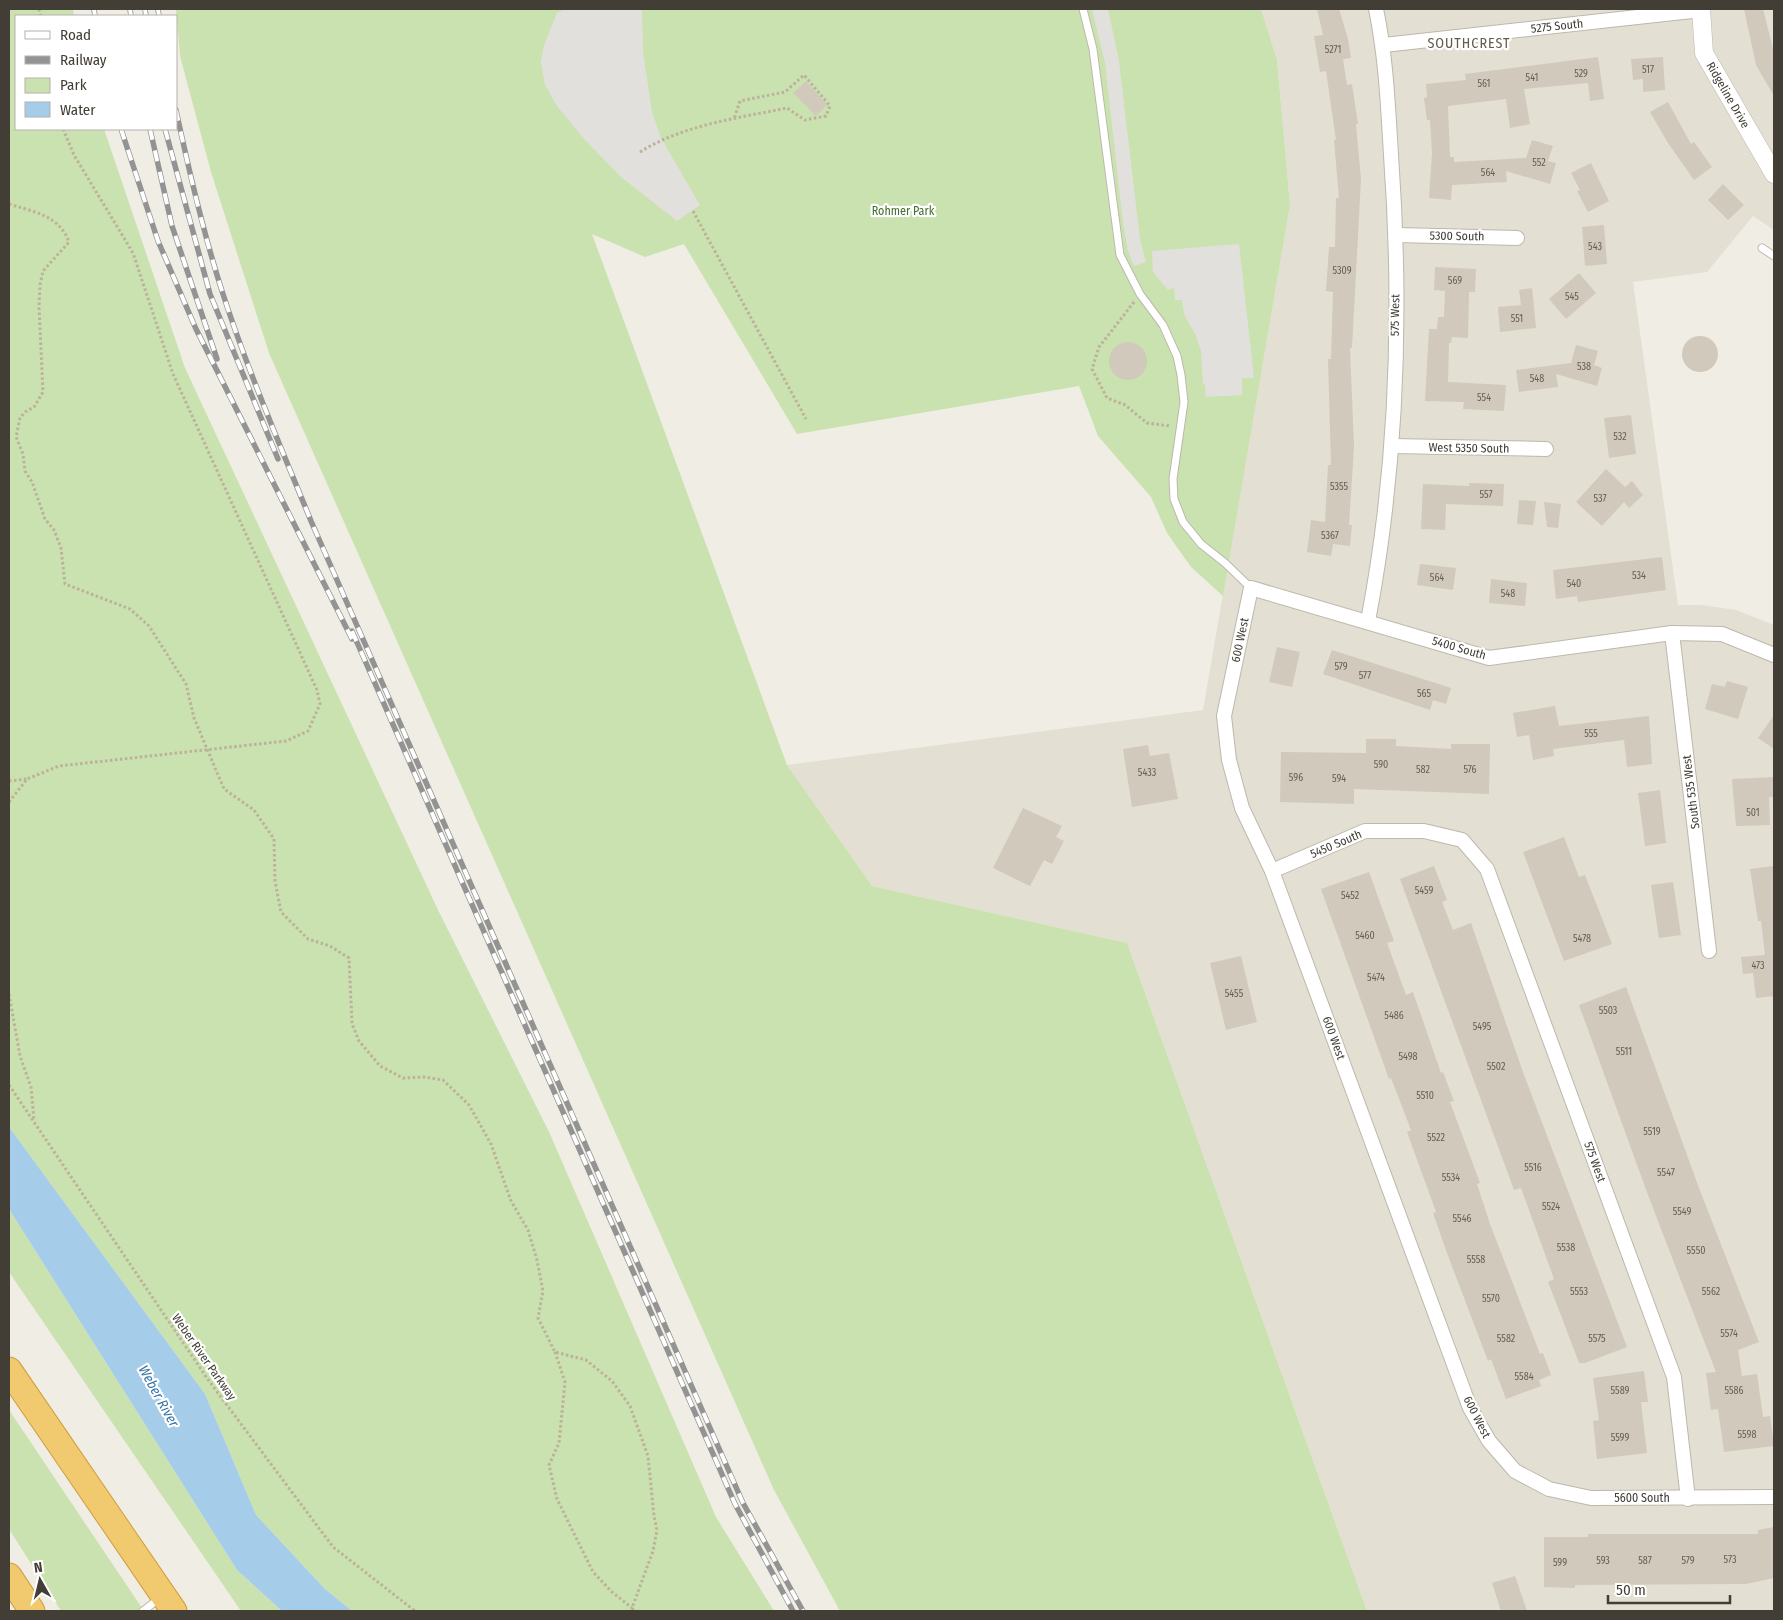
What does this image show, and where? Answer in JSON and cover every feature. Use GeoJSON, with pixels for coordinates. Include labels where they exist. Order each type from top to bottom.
{"type":"FeatureCollection","features":[{"type":"Feature","properties":{"kind":"highway"},"geometry":{"type":"LineString","coordinates":[[9,1370],[169,1603]]}},
{"type":"Feature","properties":{"kind":"highway"},"geometry":{"type":"LineString","coordinates":[[9,1576],[32,1611]]}},
{"type":"Feature","properties":{"kind":"street","name":"575 West"},"geometry":{"type":"LineString","coordinates":[[1368,621],[1382,548],[1392,446],[1397,235],[1384,45],[1376,9]]}},
{"type":"Feature","properties":{"kind":"street","name":"5275 South"},"geometry":{"type":"LineString","coordinates":[[1384,45],[1701,10]]}},
{"type":"Feature","properties":{"kind":"street","name":"Ridgeline Drive"},"geometry":{"type":"LineString","coordinates":[[1701,10],[1704,53],[1774,174]]}},
{"type":"Feature","properties":{"kind":"street","name":"5300 South"},"geometry":{"type":"LineString","coordinates":[[1397,235],[1517,238]]}},
{"type":"Feature","properties":{"kind":"street","name":"West 5350 South"},"geometry":{"type":"LineString","coordinates":[[1392,446],[1546,449]]}},
{"type":"Feature","properties":{"kind":"street","name":"5400 South"},"geometry":{"type":"LineString","coordinates":[[1251,588],[1489,658],[1672,634],[1722,634],[1774,655]]}},
{"type":"Feature","properties":{"kind":"street","name":"600 West"},"geometry":{"type":"LineString","coordinates":[[1251,588],[1224,716],[1229,760],[1242,808],[1272,871],[1470,1408],[1489,1441],[1515,1471]]}},
{"type":"Feature","properties":{"kind":"street","name":"South 535 West"},"geometry":{"type":"LineString","coordinates":[[1672,634],[1709,950]]}},
{"type":"Feature","properties":{"kind":"street","name":"5450 South"},"geometry":{"type":"LineString","coordinates":[[1272,871],[1365,831],[1424,831],[1462,840]]}},
{"type":"Feature","properties":{"kind":"street","name":"575 West"},"geometry":{"type":"LineString","coordinates":[[1462,840],[1487,869],[1674,1377],[1688,1498]]}},
{"type":"Feature","properties":{"kind":"street","name":"5600 South"},"geometry":{"type":"LineString","coordinates":[[1515,1471],[1549,1489],[1591,1498],[1774,1498]]}},
{"type":"Feature","properties":{"kind":"lane"},"geometry":{"type":"LineString","coordinates":[[1083,9],[1093,49],[1120,255],[1140,294],[1162,326],[1177,356],[1184,402],[1174,499],[1183,522],[1201,544],[1226,562],[1251,588]]}},
{"type":"Feature","properties":{"kind":"lane"},"geometry":{"type":"LineString","coordinates":[[1762,248],[1774,256]]}},
{"type":"Feature","properties":{"kind":"lane"},"geometry":{"type":"LineString","coordinates":[[143,1611],[169,1603]]}},
{"type":"Feature","properties":{"kind":"path"},"geometry":{"type":"LineString","coordinates":[[640,152],[661,138],[734,119],[787,108],[805,120],[826,116],[830,106],[804,75],[785,92],[740,101],[734,119]]}},
{"type":"Feature","properties":{"kind":"path"},"geometry":{"type":"LineString","coordinates":[[9,781],[28,779],[59,766],[286,741],[308,731],[320,704],[317,690],[173,374],[132,253],[74,155],[63,130]]}},
{"type":"Feature","properties":{"kind":"path"},"geometry":{"type":"LineString","coordinates":[[9,204],[46,215],[64,230],[69,242],[43,271],[39,307],[43,392],[34,408],[25,412],[20,418],[16,437],[23,454],[25,471],[32,482],[45,519],[54,530],[61,548],[64,584],[130,609],[149,626],[186,684],[194,718],[224,789],[254,810],[274,839],[275,881],[281,912],[308,939],[330,946],[349,958],[352,1024],[358,1041],[380,1066],[403,1078],[424,1077],[444,1080],[469,1105],[491,1144],[511,1201],[528,1230],[543,1291],[538,1318],[555,1352],[565,1382],[559,1443],[549,1465],[557,1499],[593,1572],[612,1592],[633,1609],[653,1550],[657,1530],[648,1456],[630,1406],[612,1382],[586,1360],[555,1352]]}},
{"type":"Feature","properties":{"kind":"path"},"geometry":{"type":"LineString","coordinates":[[693,211],[806,418]]}},
{"type":"Feature","properties":{"kind":"path"},"geometry":{"type":"LineString","coordinates":[[1140,294],[1099,347],[1092,369],[1107,398],[1126,405],[1147,423],[1181,427]]}},
{"type":"Feature","properties":{"kind":"path"},"geometry":{"type":"LineString","coordinates":[[9,802],[28,779]]}},
{"type":"Feature","properties":{"kind":"path"},"geometry":{"type":"LineString","coordinates":[[9,994],[20,1056],[31,1088],[34,1120]]}},
{"type":"Feature","properties":{"kind":"path","name":"Weber River Parkway"},"geometry":{"type":"LineString","coordinates":[[9,1085],[209,1381],[333,1547],[415,1611]]}},
{"type":"Feature","properties":{"kind":"shaded area"},"geometry":{"type":"Polygon","coordinates":[[[565,9],[642,9],[643,52],[652,112],[661,138],[700,205],[677,221],[621,177],[584,139],[557,106],[545,85],[541,62],[544,45],[557,13],[565,9]]]}},
{"type":"Feature","properties":{"kind":"shaded area"},"geometry":{"type":"Polygon","coordinates":[[[1092,9],[1108,9],[1119,61],[1140,240],[1146,262],[1134,266],[1128,251],[1123,223],[1105,63],[1092,9]]]}},
{"type":"Feature","properties":{"kind":"shaded area"},"geometry":{"type":"Polygon","coordinates":[[[1261,9],[1774,9],[1774,230],[1753,216],[1707,272],[1633,282],[1678,605],[1701,605],[1736,610],[1774,625],[1774,1611],[1367,1611],[1127,943],[872,886],[787,765],[1203,710],[1290,205],[1277,60],[1261,9]]]}},
{"type":"Feature","properties":{"kind":"shaded area"},"geometry":{"type":"Polygon","coordinates":[[[1239,244],[1254,378],[1242,378],[1242,395],[1206,397],[1201,351],[1196,336],[1184,314],[1182,300],[1175,300],[1174,288],[1168,290],[1153,272],[1152,251],[1239,244]]]}},
{"type":"Feature","properties":{"kind":"green space"},"geometry":{"type":"Polygon","coordinates":[[[9,9],[73,9],[74,15],[15,15],[15,130],[104,130],[185,368],[439,912],[550,1134],[716,1517],[774,1611],[352,1611],[325,1589],[256,1515],[205,1394],[9,1127],[9,9]]]}},
{"type":"Feature","properties":{"kind":"green space","name":"Rohmer Park"},"geometry":{"type":"Polygon","coordinates":[[[176,9],[1261,9],[1277,60],[1290,205],[1223,596],[1191,567],[1167,533],[1151,497],[1098,436],[1079,386],[797,434],[684,244],[645,257],[592,234],[787,765],[872,886],[1127,943],[1367,1611],[840,1611],[774,1490],[269,353],[211,172],[180,56],[176,9]]]}},
{"type":"Feature","properties":{"kind":"green space"},"geometry":{"type":"Polygon","coordinates":[[[9,1209],[237,1570],[282,1611],[241,1611],[9,1272],[9,1209]]]}},
{"type":"Feature","properties":{"kind":"green space"},"geometry":{"type":"Polygon","coordinates":[[[9,1410],[144,1611],[61,1611],[9,1529],[9,1410]]]}},
{"type":"Feature","properties":{"kind":"water","name":"Weber River"},"geometry":{"type":"Polygon","coordinates":[[[9,1127],[205,1394],[256,1515],[325,1589],[352,1611],[282,1611],[237,1570],[9,1209],[9,1127]]]}},
{"type":"Feature","properties":{"kind":"building"},"geometry":{"type":"Polygon","coordinates":[[[1317,9],[1339,9],[1348,39],[1351,58],[1343,59],[1347,85],[1352,84],[1358,124],[1356,124],[1361,179],[1352,348],[1350,348],[1354,447],[1349,525],[1352,525],[1350,546],[1333,544],[1331,556],[1307,552],[1311,520],[1325,522],[1328,465],[1331,465],[1328,359],[1331,359],[1333,292],[1326,291],[1329,247],[1335,247],[1336,198],[1339,198],[1334,140],[1336,140],[1326,71],[1320,72],[1314,36],[1323,35],[1317,9]]]}},
{"type":"Feature","properties":{"kind":"building"},"geometry":{"type":"Polygon","coordinates":[[[1744,9],[1763,9],[1774,53],[1774,96],[1756,65],[1744,9]]]}},
{"type":"Feature","properties":{"kind":"building"},"geometry":{"type":"Polygon","coordinates":[[[1598,57],[1604,99],[1590,101],[1588,83],[1524,89],[1530,124],[1510,128],[1506,99],[1448,106],[1450,157],[1454,157],[1454,162],[1526,158],[1532,140],[1553,146],[1548,161],[1556,163],[1550,184],[1506,171],[1507,182],[1452,185],[1451,200],[1429,198],[1432,153],[1430,120],[1427,120],[1424,98],[1427,97],[1426,84],[1466,80],[1465,74],[1598,57]]]}},
{"type":"Feature","properties":{"kind":"building"},"geometry":{"type":"Polygon","coordinates":[[[1663,57],[1665,90],[1643,92],[1643,79],[1633,80],[1631,59],[1663,57]]]}},
{"type":"Feature","properties":{"kind":"building"},"geometry":{"type":"Polygon","coordinates":[[[806,81],[827,105],[816,116],[793,93],[806,81]]]}},
{"type":"Feature","properties":{"kind":"building"},"geometry":{"type":"Polygon","coordinates":[[[1668,102],[1691,144],[1694,142],[1712,167],[1694,180],[1668,143],[1650,112],[1668,102]]]}},
{"type":"Feature","properties":{"kind":"building"},"geometry":{"type":"Polygon","coordinates":[[[1591,163],[1609,201],[1588,212],[1577,191],[1580,190],[1571,173],[1591,163]]]}},
{"type":"Feature","properties":{"kind":"building"},"geometry":{"type":"Polygon","coordinates":[[[1723,184],[1744,205],[1728,220],[1708,200],[1723,184]]]}},
{"type":"Feature","properties":{"kind":"building"},"geometry":{"type":"Polygon","coordinates":[[[1604,225],[1607,264],[1585,266],[1582,227],[1604,225]]]}},
{"type":"Feature","properties":{"kind":"building"},"geometry":{"type":"Polygon","coordinates":[[[1435,267],[1476,269],[1475,292],[1469,292],[1468,338],[1452,337],[1451,343],[1449,343],[1448,382],[1506,385],[1504,411],[1463,409],[1464,402],[1425,401],[1429,329],[1437,329],[1438,317],[1444,317],[1445,291],[1434,290],[1435,267]]]}},
{"type":"Feature","properties":{"kind":"building"},"geometry":{"type":"Polygon","coordinates":[[[1579,273],[1596,293],[1566,319],[1549,299],[1579,273]]]}},
{"type":"Feature","properties":{"kind":"building"},"geometry":{"type":"Polygon","coordinates":[[[1532,288],[1536,328],[1500,332],[1498,307],[1521,305],[1519,290],[1532,288]]]}},
{"type":"Feature","properties":{"kind":"building"},"geometry":{"type":"Polygon","coordinates":[[[1700,336],[1707,337],[1713,341],[1717,347],[1717,361],[1713,367],[1707,371],[1700,372],[1693,371],[1687,367],[1683,361],[1682,354],[1683,347],[1687,341],[1693,337],[1700,336]]]}},
{"type":"Feature","properties":{"kind":"building"},"geometry":{"type":"Polygon","coordinates":[[[1128,342],[1141,348],[1147,361],[1141,374],[1128,380],[1115,374],[1109,361],[1115,348],[1128,342]]]}},
{"type":"Feature","properties":{"kind":"building"},"geometry":{"type":"Polygon","coordinates":[[[1576,345],[1598,351],[1594,365],[1602,368],[1597,386],[1556,374],[1558,387],[1519,392],[1516,370],[1571,363],[1576,345]]]}},
{"type":"Feature","properties":{"kind":"building"},"geometry":{"type":"Polygon","coordinates":[[[1631,415],[1636,454],[1609,458],[1604,418],[1631,415]]]}},
{"type":"Feature","properties":{"kind":"building"},"geometry":{"type":"Polygon","coordinates":[[[1606,469],[1625,487],[1632,481],[1643,495],[1629,508],[1624,502],[1602,526],[1576,502],[1606,469]]]}},
{"type":"Feature","properties":{"kind":"building"},"geometry":{"type":"Polygon","coordinates":[[[1469,483],[1504,484],[1503,506],[1446,504],[1445,530],[1421,529],[1423,484],[1469,486],[1469,483]]]}},
{"type":"Feature","properties":{"kind":"building"},"geometry":{"type":"Polygon","coordinates":[[[1519,500],[1536,501],[1533,525],[1517,524],[1519,500]]]}},
{"type":"Feature","properties":{"kind":"building"},"geometry":{"type":"Polygon","coordinates":[[[1544,502],[1561,504],[1558,528],[1547,527],[1544,502]]]}},
{"type":"Feature","properties":{"kind":"building"},"geometry":{"type":"Polygon","coordinates":[[[1662,557],[1666,590],[1578,602],[1577,596],[1556,599],[1553,570],[1662,557]]]}},
{"type":"Feature","properties":{"kind":"building"},"geometry":{"type":"Polygon","coordinates":[[[1420,564],[1456,568],[1453,590],[1417,585],[1420,564]]]}},
{"type":"Feature","properties":{"kind":"building"},"geometry":{"type":"Polygon","coordinates":[[[1491,579],[1527,583],[1525,606],[1489,603],[1491,579]]]}},
{"type":"Feature","properties":{"kind":"building"},"geometry":{"type":"Polygon","coordinates":[[[1277,647],[1300,652],[1292,687],[1269,682],[1277,647]]]}},
{"type":"Feature","properties":{"kind":"building"},"geometry":{"type":"Polygon","coordinates":[[[1332,650],[1451,688],[1446,704],[1433,700],[1430,710],[1323,674],[1332,650]]]}},
{"type":"Feature","properties":{"kind":"building"},"geometry":{"type":"Polygon","coordinates":[[[1727,681],[1748,687],[1738,719],[1705,709],[1712,684],[1725,687],[1727,681]]]}},
{"type":"Feature","properties":{"kind":"building"},"geometry":{"type":"Polygon","coordinates":[[[1555,706],[1559,726],[1649,716],[1652,764],[1627,767],[1624,740],[1553,749],[1554,756],[1533,760],[1529,735],[1517,737],[1513,713],[1555,706]]]}},
{"type":"Feature","properties":{"kind":"building"},"geometry":{"type":"Polygon","coordinates":[[[1774,715],[1774,749],[1758,738],[1774,715]]]}},
{"type":"Feature","properties":{"kind":"building"},"geometry":{"type":"Polygon","coordinates":[[[1366,739],[1396,739],[1396,746],[1451,749],[1451,744],[1490,744],[1489,794],[1354,789],[1354,804],[1280,802],[1281,752],[1366,753],[1366,739]]]}},
{"type":"Feature","properties":{"kind":"building"},"geometry":{"type":"Polygon","coordinates":[[[1148,745],[1150,756],[1169,753],[1178,799],[1132,807],[1123,749],[1148,745]]]}},
{"type":"Feature","properties":{"kind":"building"},"geometry":{"type":"Polygon","coordinates":[[[1774,777],[1774,797],[1769,797],[1770,825],[1736,826],[1732,779],[1774,777]]]}},
{"type":"Feature","properties":{"kind":"building"},"geometry":{"type":"Polygon","coordinates":[[[1660,790],[1666,843],[1645,846],[1638,793],[1660,790]]]}},
{"type":"Feature","properties":{"kind":"building"},"geometry":{"type":"Polygon","coordinates":[[[1023,808],[1062,826],[1056,837],[1064,841],[1052,864],[1044,860],[1030,886],[993,868],[1023,808]]]}},
{"type":"Feature","properties":{"kind":"building"},"geometry":{"type":"Polygon","coordinates":[[[1564,837],[1579,877],[1585,875],[1612,944],[1564,961],[1523,852],[1564,837]]]}},
{"type":"Feature","properties":{"kind":"building"},"geometry":{"type":"Polygon","coordinates":[[[1434,866],[1447,900],[1442,902],[1453,930],[1471,923],[1523,1072],[1627,1347],[1585,1363],[1579,1363],[1548,1282],[1554,1279],[1521,1188],[1514,1190],[1400,879],[1434,866]]]}},
{"type":"Feature","properties":{"kind":"building"},"geometry":{"type":"Polygon","coordinates":[[[1774,866],[1774,996],[1756,998],[1753,973],[1743,974],[1741,957],[1765,955],[1761,921],[1758,921],[1750,869],[1774,866]]]}},
{"type":"Feature","properties":{"kind":"building"},"geometry":{"type":"Polygon","coordinates":[[[1369,872],[1394,941],[1387,943],[1406,995],[1413,992],[1441,1073],[1443,1072],[1454,1101],[1450,1102],[1480,1183],[1477,1184],[1490,1224],[1540,1354],[1543,1353],[1551,1375],[1539,1380],[1541,1386],[1506,1399],[1491,1359],[1488,1361],[1447,1253],[1433,1213],[1436,1212],[1407,1132],[1411,1130],[1391,1078],[1389,1079],[1321,889],[1369,872]]]}},
{"type":"Feature","properties":{"kind":"building"},"geometry":{"type":"Polygon","coordinates":[[[1673,882],[1681,935],[1659,938],[1651,885],[1673,882]]]}},
{"type":"Feature","properties":{"kind":"building"},"geometry":{"type":"Polygon","coordinates":[[[1241,956],[1257,1022],[1226,1030],[1210,963],[1241,956]]]}},
{"type":"Feature","properties":{"kind":"building"},"geometry":{"type":"Polygon","coordinates":[[[1626,987],[1699,1188],[1759,1342],[1738,1350],[1742,1376],[1757,1374],[1763,1417],[1770,1416],[1774,1446],[1724,1452],[1718,1409],[1711,1410],[1706,1373],[1716,1372],[1648,1195],[1579,1005],[1626,987]]]}},
{"type":"Feature","properties":{"kind":"building"},"geometry":{"type":"Polygon","coordinates":[[[1644,1371],[1648,1402],[1641,1402],[1647,1453],[1597,1459],[1593,1421],[1599,1420],[1593,1378],[1644,1371]]]}},
{"type":"Feature","properties":{"kind":"building"},"geometry":{"type":"Polygon","coordinates":[[[1774,1527],[1774,1578],[1746,1584],[1575,1585],[1575,1588],[1544,1587],[1544,1537],[1588,1537],[1588,1534],[1758,1534],[1758,1530],[1774,1527]]]}},
{"type":"Feature","properties":{"kind":"building"},"geometry":{"type":"Polygon","coordinates":[[[1515,1576],[1527,1611],[1501,1611],[1492,1583],[1515,1576]]]}},
{"type":"Feature","properties":{"kind":"railway"},"geometry":{"type":"LineString","coordinates":[[94,9],[95,15]]}},
{"type":"Feature","properties":{"kind":"railway"},"geometry":{"type":"LineString","coordinates":[[130,9],[131,15]]}},
{"type":"Feature","properties":{"kind":"railway"},"geometry":{"type":"LineString","coordinates":[[145,9],[146,15]]}},
{"type":"Feature","properties":{"kind":"railway"},"geometry":{"type":"LineString","coordinates":[[158,9],[159,15]]}},
{"type":"Feature","properties":{"kind":"railway"},"geometry":{"type":"LineString","coordinates":[[178,119],[197,201],[222,291],[253,378],[311,521],[743,1503],[803,1611]]}},
{"type":"Feature","properties":{"kind":"railway"},"geometry":{"type":"LineString","coordinates":[[121,130],[158,241],[196,329],[352,639]]}},
{"type":"Feature","properties":{"kind":"railway"},"geometry":{"type":"LineString","coordinates":[[150,130],[172,226],[217,359]]}},
{"type":"Feature","properties":{"kind":"railway"},"geometry":{"type":"LineString","coordinates":[[165,130],[210,294],[278,459]]}},
{"type":"Feature","properties":{"kind":"railway"},"geometry":{"type":"LineString","coordinates":[[352,631],[735,1504],[793,1611]]}},
{"type":"Feature","properties":{"kind":"district","name":"SOUTHCREST"},"geometry":{"type":"Point","coordinates":[1469,43]}}]}
